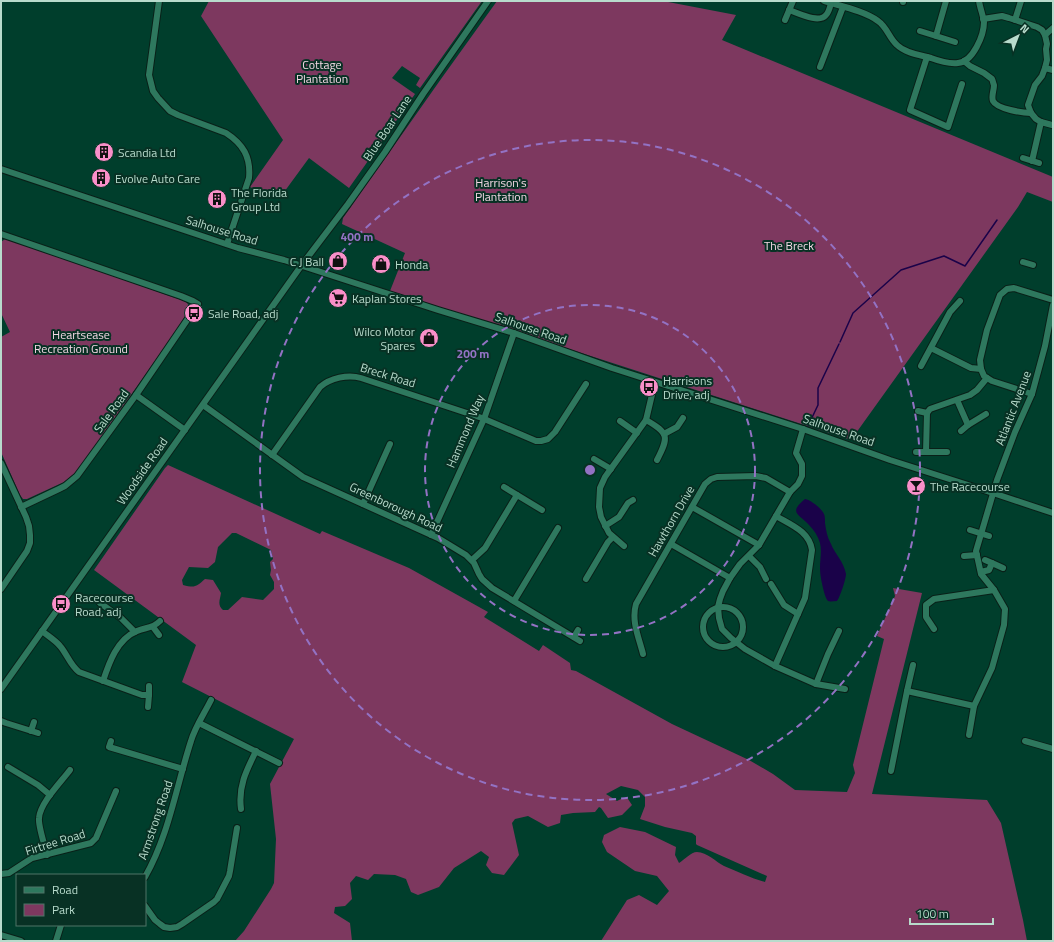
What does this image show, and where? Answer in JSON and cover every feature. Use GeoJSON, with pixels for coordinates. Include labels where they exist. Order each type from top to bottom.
{"type":"FeatureCollection","features":[{"type":"Feature","properties":{"kind":"street"},"geometry":{"type":"LineString","coordinates":[[159,1],[149,75],[153,91],[170,111],[233,137],[240,144],[248,160],[250,169],[249,178],[227,244]]}},
{"type":"Feature","properties":{"kind":"street","name":"Blue Boar Lane"},"geometry":{"type":"LineString","coordinates":[[301,266],[385,152],[422,94],[488,1]]}},
{"type":"Feature","properties":{"kind":"street"},"geometry":{"type":"LineString","coordinates":[[786,20],[793,1]]}},
{"type":"Feature","properties":{"kind":"street"},"geometry":{"type":"LineString","coordinates":[[824,1],[866,14],[879,21],[898,46],[906,50],[949,63],[959,63],[968,59],[976,48],[982,34],[984,24],[979,1]]}},
{"type":"Feature","properties":{"kind":"street"},"geometry":{"type":"LineString","coordinates":[[936,36],[946,1]]}},
{"type":"Feature","properties":{"kind":"street"},"geometry":{"type":"LineString","coordinates":[[1015,20],[1021,1]]}},
{"type":"Feature","properties":{"kind":"street"},"geometry":{"type":"LineString","coordinates":[[789,10],[813,19],[820,19],[827,14],[831,3]]}},
{"type":"Feature","properties":{"kind":"street"},"geometry":{"type":"LineString","coordinates":[[820,67],[843,7]]}},
{"type":"Feature","properties":{"kind":"street"},"geometry":{"type":"LineString","coordinates":[[983,19],[1002,16],[1042,30],[1047,44],[1047,60],[1042,76],[1035,85],[1028,105],[1031,113],[1036,119],[1052,125]]}},
{"type":"Feature","properties":{"kind":"street"},"geometry":{"type":"LineString","coordinates":[[1045,35],[1053,28]]}},
{"type":"Feature","properties":{"kind":"street"},"geometry":{"type":"LineString","coordinates":[[920,31],[955,42]]}},
{"type":"Feature","properties":{"kind":"street"},"geometry":{"type":"LineString","coordinates":[[927,57],[910,110],[948,127],[962,84]]}},
{"type":"Feature","properties":{"kind":"street"},"geometry":{"type":"LineString","coordinates":[[964,61],[992,79],[994,86],[992,96],[993,101],[998,106],[1022,113],[1031,113]]}},
{"type":"Feature","properties":{"kind":"street"},"geometry":{"type":"LineString","coordinates":[[1045,68],[1053,70]]}},
{"type":"Feature","properties":{"kind":"street"},"geometry":{"type":"LineString","coordinates":[[1032,161],[1042,122]]}},
{"type":"Feature","properties":{"kind":"street"},"geometry":{"type":"LineString","coordinates":[[1023,158],[1039,163]]}},
{"type":"Feature","properties":{"kind":"street","name":"Salhouse Road"},"geometry":{"type":"LineString","coordinates":[[1,169],[238,248],[284,260],[514,333],[612,368],[803,429],[898,463],[1053,513]]}},
{"type":"Feature","properties":{"kind":"street","name":"Sale Road"},"geometry":{"type":"LineString","coordinates":[[1,234],[198,303],[136,395],[77,476],[62,488],[21,507]]}},
{"type":"Feature","properties":{"kind":"street"},"geometry":{"type":"LineString","coordinates":[[1022,262],[1033,265]]}},
{"type":"Feature","properties":{"kind":"street","name":"Woodside Road"},"geometry":{"type":"LineString","coordinates":[[2,686],[301,266]]}},
{"type":"Feature","properties":{"kind":"street"},"geometry":{"type":"LineString","coordinates":[[1032,394],[987,378],[984,376],[980,360],[987,330],[1000,295],[1007,289],[1014,288],[1053,300]]}},
{"type":"Feature","properties":{"kind":"street"},"geometry":{"type":"LineString","coordinates":[[921,366],[950,312],[960,301]]}},
{"type":"Feature","properties":{"kind":"street","name":"Atlantic Avenue"},"geometry":{"type":"LineString","coordinates":[[977,555],[976,551],[993,493],[1015,432],[1032,394],[1045,346],[1053,306]]}},
{"type":"Feature","properties":{"kind":"street","name":"Hammond Way"},"geometry":{"type":"LineString","coordinates":[[431,535],[484,419],[514,333]]}},
{"type":"Feature","properties":{"kind":"street"},"geometry":{"type":"LineString","coordinates":[[931,348],[971,368],[981,368]]}},
{"type":"Feature","properties":{"kind":"street","name":"Breck Road"},"geometry":{"type":"LineString","coordinates":[[272,455],[320,387],[330,380],[350,376],[361,378],[423,397],[484,419],[536,442],[541,442],[548,439],[555,432],[581,391]]}},
{"type":"Feature","properties":{"kind":"street"},"geometry":{"type":"LineString","coordinates":[[926,452],[926,413],[930,409],[970,395],[978,390],[987,378]]}},
{"type":"Feature","properties":{"kind":"street"},"geometry":{"type":"LineString","coordinates":[[624,546],[609,533],[600,517],[598,497],[602,482],[646,420],[655,382]]}},
{"type":"Feature","properties":{"kind":"street"},"geometry":{"type":"LineString","coordinates":[[575,387],[581,391],[586,384]]}},
{"type":"Feature","properties":{"kind":"street"},"geometry":{"type":"LineString","coordinates":[[136,395],[185,430]]}},
{"type":"Feature","properties":{"kind":"street"},"geometry":{"type":"LineString","coordinates":[[957,400],[968,425]]}},
{"type":"Feature","properties":{"kind":"street","name":"Greenborough Road"},"geometry":{"type":"LineString","coordinates":[[203,405],[303,477],[438,538],[455,548],[472,560],[479,574],[487,584],[580,641]]}},
{"type":"Feature","properties":{"kind":"street"},"geometry":{"type":"LineString","coordinates":[[918,411],[926,413]]}},
{"type":"Feature","properties":{"kind":"street"},"geometry":{"type":"LineString","coordinates":[[961,431],[986,414]]}},
{"type":"Feature","properties":{"kind":"street"},"geometry":{"type":"LineString","coordinates":[[664,434],[677,427],[683,418]]}},
{"type":"Feature","properties":{"kind":"street"},"geometry":{"type":"LineString","coordinates":[[646,420],[660,429],[664,434],[664,444],[657,460]]}},
{"type":"Feature","properties":{"kind":"street"},"geometry":{"type":"LineString","coordinates":[[620,421],[637,433]]}},
{"type":"Feature","properties":{"kind":"street"},"geometry":{"type":"LineString","coordinates":[[803,429],[796,453],[802,464],[802,476],[798,484],[790,492],[759,545],[740,564],[730,578],[723,591],[718,607],[719,618],[722,629],[744,649],[775,666],[816,684],[845,689]]}},
{"type":"Feature","properties":{"kind":"street"},"geometry":{"type":"LineString","coordinates":[[363,504],[390,444]]}},
{"type":"Feature","properties":{"kind":"street"},"geometry":{"type":"LineString","coordinates":[[916,452],[947,452]]}},
{"type":"Feature","properties":{"kind":"street"},"geometry":{"type":"LineString","coordinates":[[594,459],[611,469]]}},
{"type":"Feature","properties":{"kind":"street"},"geometry":{"type":"LineString","coordinates":[[1,463],[29,526],[30,543],[27,551],[1,589]]}},
{"type":"Feature","properties":{"kind":"street","name":"Hawthorn Drive"},"geometry":{"type":"LineString","coordinates":[[643,654],[634,620],[635,608],[638,600],[705,484],[711,479],[718,477],[760,476],[790,492]]}},
{"type":"Feature","properties":{"kind":"street"},"geometry":{"type":"LineString","coordinates":[[504,487],[542,510]]}},
{"type":"Feature","properties":{"kind":"street"},"geometry":{"type":"LineString","coordinates":[[472,560],[485,548],[517,495]]}},
{"type":"Feature","properties":{"kind":"street"},"geometry":{"type":"LineString","coordinates":[[605,526],[619,517],[628,503],[633,500]]}},
{"type":"Feature","properties":{"kind":"street"},"geometry":{"type":"LineString","coordinates":[[692,507],[759,545]]}},
{"type":"Feature","properties":{"kind":"street"},"geometry":{"type":"LineString","coordinates":[[775,666],[805,598],[811,557],[811,543],[806,535],[776,516]]}},
{"type":"Feature","properties":{"kind":"street"},"geometry":{"type":"LineString","coordinates":[[514,601],[558,528]]}},
{"type":"Feature","properties":{"kind":"street"},"geometry":{"type":"LineString","coordinates":[[970,530],[989,536]]}},
{"type":"Feature","properties":{"kind":"street"},"geometry":{"type":"LineString","coordinates":[[586,579],[608,542],[622,535]]}},
{"type":"Feature","properties":{"kind":"street"},"geometry":{"type":"LineString","coordinates":[[671,544],[730,578]]}},
{"type":"Feature","properties":{"kind":"street"},"geometry":{"type":"LineString","coordinates":[[964,556],[977,555],[981,574],[994,590],[1004,609],[1004,624],[992,668],[974,706],[969,735]]}},
{"type":"Feature","properties":{"kind":"street"},"geometry":{"type":"LineString","coordinates":[[749,556],[760,567],[766,578]]}},
{"type":"Feature","properties":{"kind":"street"},"geometry":{"type":"LineString","coordinates":[[985,560],[1002,568]]}},
{"type":"Feature","properties":{"kind":"street"},"geometry":{"type":"LineString","coordinates":[[981,572],[989,570],[992,563]]}},
{"type":"Feature","properties":{"kind":"street"},"geometry":{"type":"LineString","coordinates":[[771,584],[784,605],[798,614]]}},
{"type":"Feature","properties":{"kind":"street"},"geometry":{"type":"LineString","coordinates":[[934,629],[926,616],[926,605],[934,599],[994,590]]}},
{"type":"Feature","properties":{"kind":"street"},"geometry":{"type":"LineString","coordinates":[[100,603],[122,618],[135,632]]}},
{"type":"Feature","properties":{"kind":"street"},"geometry":{"type":"LineString","coordinates":[[727,606],[738,612],[744,628],[739,640],[736,643],[728,646],[719,646],[711,643],[705,636],[703,628],[704,620],[708,613],[715,608],[727,606]]}},
{"type":"Feature","properties":{"kind":"street"},"geometry":{"type":"LineString","coordinates":[[103,681],[111,659],[117,648],[135,632],[153,627],[160,621]]}},
{"type":"Feature","properties":{"kind":"street"},"geometry":{"type":"LineString","coordinates":[[153,627],[159,635]]}},
{"type":"Feature","properties":{"kind":"street"},"geometry":{"type":"LineString","coordinates":[[574,636],[578,630]]}},
{"type":"Feature","properties":{"kind":"street"},"geometry":{"type":"LineString","coordinates":[[42,631],[60,646],[74,668],[79,672],[142,695],[150,695]]}},
{"type":"Feature","properties":{"kind":"street"},"geometry":{"type":"LineString","coordinates":[[816,684],[839,631]]}},
{"type":"Feature","properties":{"kind":"street"},"geometry":{"type":"LineString","coordinates":[[890,771],[913,665]]}},
{"type":"Feature","properties":{"kind":"street"},"geometry":{"type":"LineString","coordinates":[[148,707],[150,695],[149,686]]}},
{"type":"Feature","properties":{"kind":"street"},"geometry":{"type":"LineString","coordinates":[[907,691],[974,706]]}},
{"type":"Feature","properties":{"kind":"street","name":"Armstrong Road"},"geometry":{"type":"LineString","coordinates":[[146,876],[159,848],[190,742],[211,700]]}},
{"type":"Feature","properties":{"kind":"street"},"geometry":{"type":"LineString","coordinates":[[1,721],[6,724],[34,732],[34,722]]}},
{"type":"Feature","properties":{"kind":"street"},"geometry":{"type":"LineString","coordinates":[[199,724],[279,763]]}},
{"type":"Feature","properties":{"kind":"street"},"geometry":{"type":"LineString","coordinates":[[1025,741],[1053,749]]}},
{"type":"Feature","properties":{"kind":"street","name":"Armstrong Road"},"geometry":{"type":"LineString","coordinates":[[107,754],[110,744],[183,769]]}},
{"type":"Feature","properties":{"kind":"street"},"geometry":{"type":"LineString","coordinates":[[241,809],[241,788],[256,751]]}},
{"type":"Feature","properties":{"kind":"street"},"geometry":{"type":"LineString","coordinates":[[13,767],[38,785],[50,796]]}},
{"type":"Feature","properties":{"kind":"street"},"geometry":{"type":"LineString","coordinates":[[47,855],[39,817],[42,806],[68,773],[61,772]]}},
{"type":"Feature","properties":{"kind":"street","name":"Firtree Road"},"geometry":{"type":"LineString","coordinates":[[1,874],[8,873],[28,860],[87,845],[94,841],[116,791]]}},
{"type":"Feature","properties":{"kind":"street"},"geometry":{"type":"LineString","coordinates":[[106,794],[113,797]]}},
{"type":"Feature","properties":{"kind":"street"},"geometry":{"type":"LineString","coordinates":[[146,907],[155,920],[164,927],[170,928],[177,927],[214,902],[229,876],[237,828]]}},
{"type":"Feature","properties":{"kind":"street"},"geometry":{"type":"LineString","coordinates":[[56,941],[61,926]]}},
{"type":"Feature","properties":{"kind":"street"},"geometry":{"type":"LineString","coordinates":[[1,935],[21,941]]}},
{"type":"Feature","properties":{"kind":"green space","name":"Cottage Plantation"},"geometry":{"type":"Polygon","coordinates":[[[209,1],[482,1],[420,88],[416,85],[420,78],[402,66],[392,78],[415,94],[349,188],[309,158],[279,199],[250,187],[283,140],[201,16],[209,1]]]}},
{"type":"Feature","properties":{"kind":"green space"},"geometry":{"type":"Polygon","coordinates":[[[497,1],[663,1],[736,15],[722,40],[1053,177],[1053,202],[1027,192],[1018,207],[851,440],[390,291],[405,253],[342,224],[343,218],[497,1]]]}},
{"type":"Feature","properties":{"kind":"green space","name":"Heartsease Recreation Ground"},"geometry":{"type":"Polygon","coordinates":[[[5,239],[184,301],[189,307],[189,310],[176,331],[74,474],[64,482],[27,499],[23,499],[20,495],[1,452],[1,337],[10,332],[1,313],[1,242],[5,239]]]}},
{"type":"Feature","properties":{"kind":"green space"},"geometry":{"type":"Polygon","coordinates":[[[168,465],[320,534],[322,531],[409,568],[488,612],[484,617],[539,651],[543,645],[570,663],[571,670],[576,671],[672,724],[749,760],[773,774],[795,790],[847,792],[855,773],[853,765],[884,639],[877,636],[895,596],[893,588],[922,593],[872,794],[987,800],[1001,823],[1027,941],[601,941],[627,900],[639,895],[657,905],[669,891],[657,876],[635,871],[607,852],[602,842],[604,835],[620,827],[645,832],[676,847],[675,855],[679,863],[692,853],[701,852],[724,866],[755,879],[765,882],[767,876],[697,845],[696,836],[692,833],[665,827],[640,819],[645,806],[645,797],[638,790],[621,786],[606,794],[617,801],[621,799],[628,799],[632,805],[622,815],[608,818],[599,807],[595,812],[561,815],[560,823],[548,827],[528,816],[515,819],[512,823],[519,855],[504,875],[492,873],[486,865],[489,857],[481,851],[454,868],[439,887],[418,895],[411,892],[406,879],[395,875],[374,874],[368,880],[356,876],[350,883],[352,899],[345,906],[335,907],[334,913],[350,923],[352,941],[235,941],[244,931],[274,883],[276,839],[270,784],[294,739],[182,682],[196,645],[94,570],[168,465]],[[232,533],[218,547],[215,562],[208,568],[189,567],[182,580],[183,585],[193,587],[205,579],[213,580],[221,593],[219,604],[223,610],[228,610],[242,597],[263,600],[274,589],[274,582],[270,575],[270,562],[273,559],[271,550],[236,533],[232,533]]]}},
{"type":"Feature","properties":{"kind":"shaded area"},"geometry":{"type":"Polygon","coordinates":[[[805,499],[816,505],[824,514],[829,539],[845,570],[845,580],[837,601],[828,601],[826,598],[820,574],[820,543],[816,533],[799,516],[796,510],[805,499]]]}},
{"type":"Feature","properties":{"kind":"waterway"},"geometry":{"type":"LineString","coordinates":[[840,342],[853,313],[901,270],[944,256],[965,266],[997,220]]}},
{"type":"Feature","properties":{"kind":"waterway"},"geometry":{"type":"LineString","coordinates":[[808,426],[818,405],[818,388],[839,344]]}},
{"type":"Feature","properties":{"kind":"place","name":"Scandia Ltd"},"geometry":{"type":"Point","coordinates":[104,152]}},
{"type":"Feature","properties":{"kind":"place","name":"Evolve Auto Care"},"geometry":{"type":"Point","coordinates":[101,178]}},
{"type":"Feature","properties":{"kind":"place","name":"The Florida Group Ltd"},"geometry":{"type":"Point","coordinates":[217,199]}},
{"type":"Feature","properties":{"kind":"place","name":"C J Ball"},"geometry":{"type":"Point","coordinates":[338,261]}},
{"type":"Feature","properties":{"kind":"place","name":"Honda"},"geometry":{"type":"Point","coordinates":[381,264]}},
{"type":"Feature","properties":{"kind":"place","name":"Kaplan Stores"},"geometry":{"type":"Point","coordinates":[338,298]}},
{"type":"Feature","properties":{"kind":"place","name":"Sale Road, adj"},"geometry":{"type":"Point","coordinates":[194,313]}},
{"type":"Feature","properties":{"kind":"place","name":"Wilco Motor Spares"},"geometry":{"type":"Point","coordinates":[429,338]}},
{"type":"Feature","properties":{"kind":"place","name":"Harrisons Drive, adj"},"geometry":{"type":"Point","coordinates":[649,387]}},
{"type":"Feature","properties":{"kind":"place","name":"The Racecourse"},"geometry":{"type":"Point","coordinates":[916,486]}},
{"type":"Feature","properties":{"kind":"place","name":"Racecourse Road, adj"},"geometry":{"type":"Point","coordinates":[61,604]}},
{"type":"Feature","properties":{"kind":"park label","name":"Harrison's Plantation"},"geometry":{"type":"Point","coordinates":[501,189]}},
{"type":"Feature","properties":{"kind":"park label","name":"The Breck"},"geometry":{"type":"Point","coordinates":[789,245]}}]}
